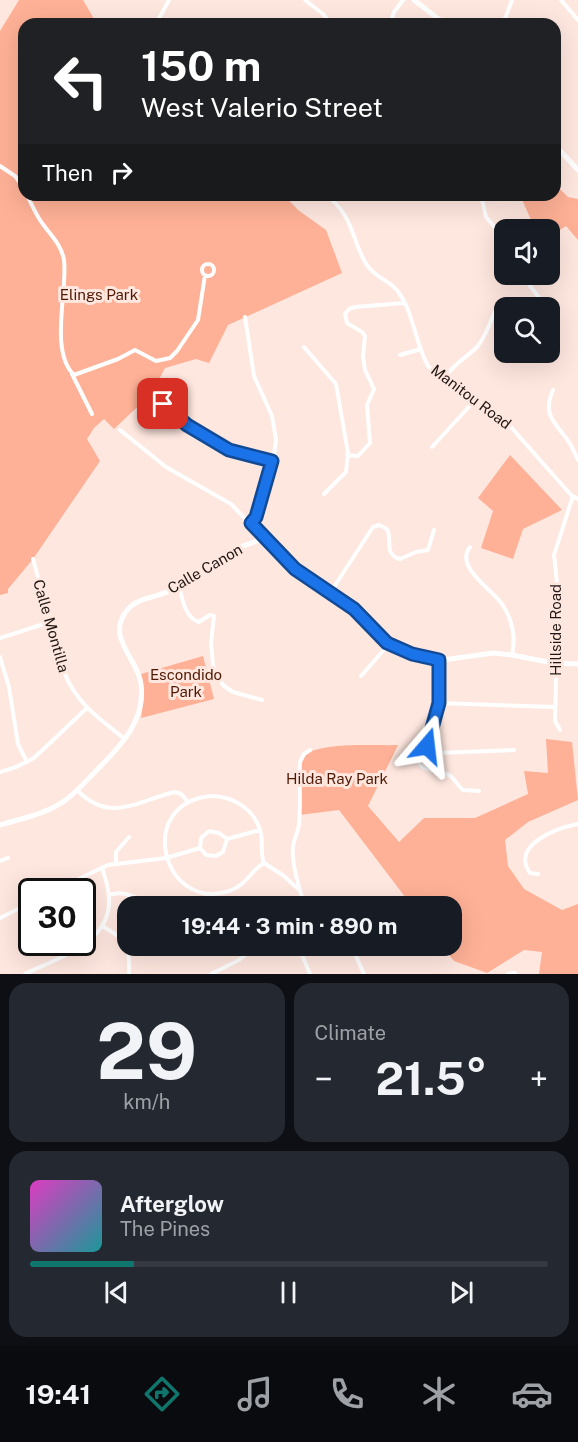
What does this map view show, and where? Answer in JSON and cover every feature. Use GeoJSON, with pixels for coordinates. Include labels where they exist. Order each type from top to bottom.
{"type":"FeatureCollection","features":[{"type":"Feature","properties":{"kind":"street"},"geometry":{"type":"LineString","coordinates":[[159,18],[169,0]]}},
{"type":"Feature","properties":{"kind":"street"},"geometry":{"type":"LineString","coordinates":[[305,0],[326,18]]}},
{"type":"Feature","properties":{"kind":"street"},"geometry":{"type":"LineString","coordinates":[[392,18],[403,0]]}},
{"type":"Feature","properties":{"kind":"street"},"geometry":{"type":"LineString","coordinates":[[414,0],[437,18]]}},
{"type":"Feature","properties":{"kind":"street"},"geometry":{"type":"LineString","coordinates":[[505,18],[512,0]]}},
{"type":"Feature","properties":{"kind":"street"},"geometry":{"type":"LineString","coordinates":[[561,0],[578,20]]}},
{"type":"Feature","properties":{"kind":"street"},"geometry":{"type":"LineString","coordinates":[[561,152],[578,170]]}},
{"type":"Feature","properties":{"kind":"street"},"geometry":{"type":"LineString","coordinates":[[0,166],[18,181]]}},
{"type":"Feature","properties":{"kind":"street"},"geometry":{"type":"LineString","coordinates":[[30,201],[41,222],[54,237],[63,254],[61,338],[66,360],[92,414]]}},
{"type":"Feature","properties":{"kind":"street","name":"Manitou Road"},"geometry":{"type":"LineString","coordinates":[[333,201],[348,219],[362,256],[370,269],[379,279],[395,288],[404,303],[425,360],[433,371],[503,418],[576,497]]}},
{"type":"Feature","properties":{"kind":"street"},"geometry":{"type":"LineString","coordinates":[[482,201],[486,217],[494,226]]}},
{"type":"Feature","properties":{"kind":"street"},"geometry":{"type":"LineString","coordinates":[[72,374],[76,375],[135,350],[153,360],[170,358],[198,320],[205,275]]}},
{"type":"Feature","properties":{"kind":"street"},"geometry":{"type":"LineString","coordinates":[[529,285],[538,297]]}},
{"type":"Feature","properties":{"kind":"street"},"geometry":{"type":"LineString","coordinates":[[347,455],[358,456],[370,443],[367,405],[374,387],[364,370],[365,336],[347,323],[345,314],[349,309],[355,307],[404,303]]}},
{"type":"Feature","properties":{"kind":"street"},"geometry":{"type":"LineString","coordinates":[[445,378],[456,364],[477,346],[488,330],[494,315]]}},
{"type":"Feature","properties":{"kind":"street"},"geometry":{"type":"LineString","coordinates":[[245,317],[254,376],[274,423],[276,440],[256,517],[251,523]]}},
{"type":"Feature","properties":{"kind":"street"},"geometry":{"type":"LineString","coordinates":[[304,347],[336,384],[347,455],[345,474],[324,494]]}},
{"type":"Feature","properties":{"kind":"street"},"geometry":{"type":"LineString","coordinates":[[400,355],[421,349]]}},
{"type":"Feature","properties":{"kind":"street"},"geometry":{"type":"LineString","coordinates":[[554,390],[549,404],[550,414],[578,459]]}},
{"type":"Feature","properties":{"kind":"street"},"geometry":{"type":"LineString","coordinates":[[151,394],[187,425],[229,450],[272,461]]}},
{"type":"Feature","properties":{"kind":"street"},"geometry":{"type":"LineString","coordinates":[[432,447],[476,399]]}},
{"type":"Feature","properties":{"kind":"street"},"geometry":{"type":"LineString","coordinates":[[120,430],[166,467],[231,504],[295,569],[354,609],[389,644],[412,654],[439,660],[493,653],[556,663],[578,664]]}},
{"type":"Feature","properties":{"kind":"street","name":"Hillside Road"},"geometry":{"type":"LineString","coordinates":[[560,730],[555,721],[558,593],[554,555],[576,497]]}},
{"type":"Feature","properties":{"kind":"street"},"geometry":{"type":"LineString","coordinates":[[330,593],[373,527],[379,525],[387,529],[390,535],[388,544],[390,551],[394,557],[400,559],[428,550],[434,530]]}},
{"type":"Feature","properties":{"kind":"street","name":"Calle Canon"},"geometry":{"type":"LineString","coordinates":[[126,739],[139,711],[141,694],[140,681],[135,667],[121,644],[122,619],[128,609],[136,602],[166,593],[228,554],[262,537]]}},
{"type":"Feature","properties":{"kind":"street"},"geometry":{"type":"LineString","coordinates":[[471,547],[466,553],[467,565],[500,601],[508,614],[513,630],[512,655]]}},
{"type":"Feature","properties":{"kind":"street","name":"Calle Montilla"},"geometry":{"type":"LineString","coordinates":[[33,559],[67,680],[76,696],[87,708],[126,739]]}},
{"type":"Feature","properties":{"kind":"street"},"geometry":{"type":"LineString","coordinates":[[179,586],[186,610],[194,620],[201,621],[210,615],[215,618],[211,643],[213,665],[220,681],[233,692],[262,700]]}},
{"type":"Feature","properties":{"kind":"street"},"geometry":{"type":"LineString","coordinates":[[0,638],[50,622]]}},
{"type":"Feature","properties":{"kind":"street"},"geometry":{"type":"LineString","coordinates":[[361,676],[389,644]]}},
{"type":"Feature","properties":{"kind":"street"},"geometry":{"type":"LineString","coordinates":[[0,657],[9,687],[18,744],[27,762]]}},
{"type":"Feature","properties":{"kind":"street"},"geometry":{"type":"LineString","coordinates":[[428,749],[427,742],[439,703],[439,660]]}},
{"type":"Feature","properties":{"kind":"street"},"geometry":{"type":"LineString","coordinates":[[439,703],[555,707]]}},
{"type":"Feature","properties":{"kind":"street"},"geometry":{"type":"LineString","coordinates":[[0,772],[27,762],[40,754],[87,708]]}},
{"type":"Feature","properties":{"kind":"street"},"geometry":{"type":"LineString","coordinates":[[0,825],[50,810],[77,790],[126,739]]}},
{"type":"Feature","properties":{"kind":"street"},"geometry":{"type":"LineString","coordinates":[[428,749],[435,753],[514,750]]}},
{"type":"Feature","properties":{"kind":"street"},"geometry":{"type":"LineString","coordinates":[[428,749],[418,757],[421,765],[429,770],[448,775],[463,790],[479,791]]}},
{"type":"Feature","properties":{"kind":"street"},"geometry":{"type":"LineString","coordinates":[[298,890],[300,884],[293,856],[299,824],[300,762],[302,756],[310,750]]}},
{"type":"Feature","properties":{"kind":"street"},"geometry":{"type":"LineString","coordinates":[[77,790],[95,805],[110,809],[121,809],[175,792],[188,802]]}},
{"type":"Feature","properties":{"kind":"street"},"geometry":{"type":"LineString","coordinates":[[211,796],[230,798],[248,810],[260,830],[264,863],[258,866],[247,881],[237,888],[216,894],[196,890],[175,874],[166,858],[165,841],[168,826],[177,811],[188,802],[211,796]]}},
{"type":"Feature","properties":{"kind":"street"},"geometry":{"type":"LineString","coordinates":[[538,874],[530,873],[525,865],[525,854],[530,846],[537,840],[578,824]]}},
{"type":"Feature","properties":{"kind":"street"},"geometry":{"type":"LineString","coordinates":[[227,839],[260,830]]}},
{"type":"Feature","properties":{"kind":"street"},"geometry":{"type":"LineString","coordinates":[[209,831],[219,833],[227,839],[223,852],[216,856],[206,855],[200,848],[201,838],[209,831]]}},
{"type":"Feature","properties":{"kind":"street"},"geometry":{"type":"LineString","coordinates":[[116,863],[116,852],[129,837]]}},
{"type":"Feature","properties":{"kind":"street"},"geometry":{"type":"LineString","coordinates":[[81,878],[116,863],[166,858],[200,848]]}},
{"type":"Feature","properties":{"kind":"street"},"geometry":{"type":"LineString","coordinates":[[0,861],[8,858]]}},
{"type":"Feature","properties":{"kind":"street"},"geometry":{"type":"LineString","coordinates":[[264,863],[277,871],[298,890],[301,896]]}},
{"type":"Feature","properties":{"kind":"street"},"geometry":{"type":"LineString","coordinates":[[25,974],[86,943],[102,926],[108,911],[109,895],[102,868]]}},
{"type":"Feature","properties":{"kind":"street"},"geometry":{"type":"LineString","coordinates":[[109,895],[119,893],[132,896]]}},
{"type":"Feature","properties":{"kind":"street"},"geometry":{"type":"LineString","coordinates":[[0,918],[18,909]]}},
{"type":"Feature","properties":{"kind":"street"},"geometry":{"type":"LineString","coordinates":[[102,926],[119,936],[126,944],[129,952],[129,974]]}},
{"type":"Feature","properties":{"kind":"street"},"geometry":{"type":"LineString","coordinates":[[211,974],[244,956]]}},
{"type":"Feature","properties":{"kind":"street"},"geometry":{"type":"LineString","coordinates":[[303,956],[310,974]]}},
{"type":"Feature","properties":{"kind":"street"},"geometry":{"type":"LineString","coordinates":[[356,956],[364,974]]}},
{"type":"Feature","properties":{"kind":"street"},"geometry":{"type":"LineString","coordinates":[[508,974],[515,973]]}},
{"type":"Feature","properties":{"kind":"green space","name":"Elings Park"},"geometry":{"type":"Polygon","coordinates":[[[19,0],[83,0],[94,18],[18,18],[18,201],[290,201],[298,210],[326,230],[342,273],[228,325],[209,363],[196,359],[165,368],[151,394],[114,429],[104,419],[94,428],[87,439],[100,461],[33,559],[8,589],[8,593],[0,595],[0,31],[19,0]]]}},
{"type":"Feature","properties":{"kind":"green space"},"geometry":{"type":"Polygon","coordinates":[[[561,190],[568,197],[578,199],[578,240],[566,226],[560,230],[560,219],[531,219],[523,201],[561,201],[561,190]]]}},
{"type":"Feature","properties":{"kind":"green space"},"geometry":{"type":"Polygon","coordinates":[[[510,455],[562,510],[523,529],[513,559],[481,548],[493,511],[478,498],[510,455]]]}},
{"type":"Feature","properties":{"kind":"green space","name":"Escondido Park"},"geometry":{"type":"Polygon","coordinates":[[[203,656],[214,699],[141,718],[144,697],[141,674],[203,656]]]}},
{"type":"Feature","properties":{"kind":"green space","name":"Hilda Ray Park"},"geometry":{"type":"Polygon","coordinates":[[[546,739],[572,742],[578,800],[528,822],[505,840],[508,866],[524,889],[562,910],[578,904],[578,974],[539,974],[542,952],[524,950],[487,973],[454,961],[450,956],[462,956],[462,896],[404,896],[339,810],[299,815],[301,757],[310,752],[333,746],[398,745],[368,806],[399,842],[424,818],[475,818],[528,794],[524,771],[548,773],[546,739]]]}},
{"type":"Feature","properties":{"kind":"route"},"geometry":{"type":"LineString","coordinates":[[163,404],[195,431],[229,450],[272,461],[256,517],[251,523],[295,569],[354,609],[387,643],[412,654],[439,660],[439,703],[427,746]]}}]}
